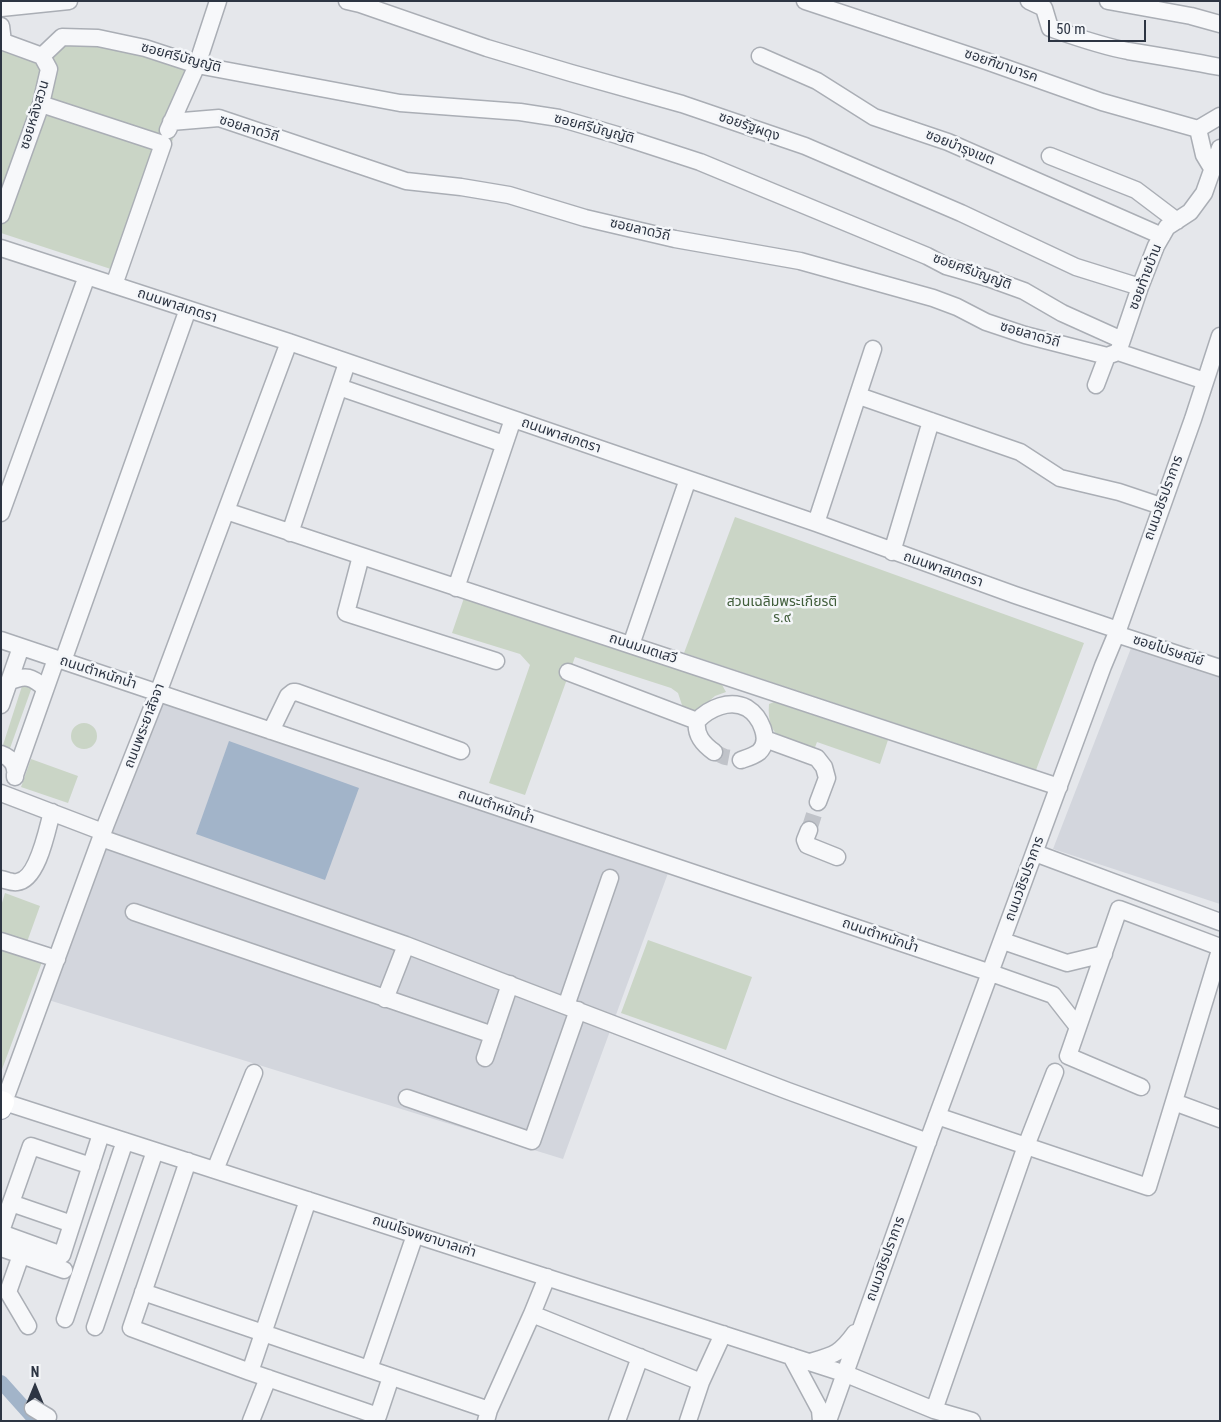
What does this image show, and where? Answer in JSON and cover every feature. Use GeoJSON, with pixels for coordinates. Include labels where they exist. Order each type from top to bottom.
{"type":"FeatureCollection","features":[{"type":"Feature","properties":{"kind":"street"},"geometry":{"type":"LineString","coordinates":[[1,8],[69,1]]}},
{"type":"Feature","properties":{"kind":"street"},"geometry":{"type":"LineString","coordinates":[[114,285],[171,122],[197,65],[218,1]]}},
{"type":"Feature","properties":{"kind":"street","name":"ซอยรัฐผดุง"},"geometry":{"type":"LineString","coordinates":[[347,1],[534,62],[682,104],[805,146],[960,213],[1076,267],[1140,287]]}},
{"type":"Feature","properties":{"kind":"street","name":"ซอยฑีฆามารค"},"geometry":{"type":"LineString","coordinates":[[805,1],[986,60],[1102,102],[1198,128]]}},
{"type":"Feature","properties":{"kind":"street"},"geometry":{"type":"LineString","coordinates":[[1029,1],[1044,8],[1050,28],[1091,42],[1128,51],[1220,67]]}},
{"type":"Feature","properties":{"kind":"street"},"geometry":{"type":"LineString","coordinates":[[1108,1],[1191,16],[1220,24]]}},
{"type":"Feature","properties":{"kind":"street"},"geometry":{"type":"LineString","coordinates":[[2,36],[42,56]]}},
{"type":"Feature","properties":{"kind":"street","name":"ซอยศรีบัญญัติ"},"geometry":{"type":"LineString","coordinates":[[42,56],[62,36],[98,38],[145,48],[197,65],[400,103],[520,112],[559,118],[617,134],[700,162],[927,256],[946,266],[1024,291],[1062,312],[1116,349]]}},
{"type":"Feature","properties":{"kind":"street","name":"ซอยหลังสวน"},"geometry":{"type":"LineString","coordinates":[[1,215],[41,104],[49,69],[42,56]]}},
{"type":"Feature","properties":{"kind":"street","name":"ซอยบำรุงเขต"},"geometry":{"type":"LineString","coordinates":[[760,56],[817,81],[874,116],[948,142],[1162,236]]}},
{"type":"Feature","properties":{"kind":"street"},"geometry":{"type":"LineString","coordinates":[[41,104],[163,144]]}},
{"type":"Feature","properties":{"kind":"street"},"geometry":{"type":"LineString","coordinates":[[1213,170],[1204,155],[1198,128],[1220,116]]}},
{"type":"Feature","properties":{"kind":"street","name":"ซอยลาดวิถี"},"geometry":{"type":"LineString","coordinates":[[171,122],[219,118],[406,181],[461,187],[510,196],[586,218],[657,234],[800,261],[933,298],[957,307],[986,322],[1025,336],[1116,349],[1205,381]]}},
{"type":"Feature","properties":{"kind":"street","name":"ซอยท้ายบ้าน"},"geometry":{"type":"LineString","coordinates":[[1096,385],[1116,349],[1156,246],[1167,227],[1190,212],[1204,193],[1220,148]]}},
{"type":"Feature","properties":{"kind":"street"},"geometry":{"type":"LineString","coordinates":[[1050,156],[1136,190],[1177,221]]}},
{"type":"Feature","properties":{"kind":"street","name":"ถนนพาสเภตรา"},"geometry":{"type":"LineString","coordinates":[[1,248],[289,342],[816,523],[1117,632]]}},
{"type":"Feature","properties":{"kind":"street"},"geometry":{"type":"LineString","coordinates":[[1,514],[87,276]]}},
{"type":"Feature","properties":{"kind":"street"},"geometry":{"type":"LineString","coordinates":[[1,791],[9,786],[15,775],[45,688],[59,660],[188,309]]}},
{"type":"Feature","properties":{"kind":"street","name":"ถนนวชิรปราการ"},"geometry":{"type":"LineString","coordinates":[[828,1421],[937,1116],[1117,632],[1205,381],[1215,367],[1220,336]]}},
{"type":"Feature","properties":{"kind":"street","name":"ถนนพระยาสัจจา"},"geometry":{"type":"LineString","coordinates":[[2,1104],[289,342]]}},
{"type":"Feature","properties":{"kind":"street"},"geometry":{"type":"LineString","coordinates":[[816,523],[873,349]]}},
{"type":"Feature","properties":{"kind":"street"},"geometry":{"type":"LineString","coordinates":[[290,533],[347,362]]}},
{"type":"Feature","properties":{"kind":"street"},"geometry":{"type":"LineString","coordinates":[[339,387],[504,444]]}},
{"type":"Feature","properties":{"kind":"street"},"geometry":{"type":"LineString","coordinates":[[859,396],[1020,452],[1060,478],[1119,492],[1161,506]]}},
{"type":"Feature","properties":{"kind":"street"},"geometry":{"type":"LineString","coordinates":[[456,588],[513,419]]}},
{"type":"Feature","properties":{"kind":"street"},"geometry":{"type":"LineString","coordinates":[[892,552],[931,421]]}},
{"type":"Feature","properties":{"kind":"street"},"geometry":{"type":"LineString","coordinates":[[631,645],[688,479]]}},
{"type":"Feature","properties":{"kind":"street","name":"ถนนมนตเสวี"},"geometry":{"type":"LineString","coordinates":[[226,511],[1059,786]]}},
{"type":"Feature","properties":{"kind":"street"},"geometry":{"type":"LineString","coordinates":[[361,556],[346,613],[496,662]]}},
{"type":"Feature","properties":{"kind":"street","name":"ซอยไปรษณีย์"},"geometry":{"type":"LineString","coordinates":[[1117,632],[1220,668]]}},
{"type":"Feature","properties":{"kind":"street","name":"ถนนตำหนักน้ำ"},"geometry":{"type":"LineString","coordinates":[[1,640],[1053,995],[1078,1026]]}},
{"type":"Feature","properties":{"kind":"street"},"geometry":{"type":"LineString","coordinates":[[1,705],[21,647]]}},
{"type":"Feature","properties":{"kind":"street"},"geometry":{"type":"LineString","coordinates":[[568,672],[697,721]]}},
{"type":"Feature","properties":{"kind":"street"},"geometry":{"type":"LineString","coordinates":[[9,682],[27,677],[35,680],[45,688]]}},
{"type":"Feature","properties":{"kind":"street"},"geometry":{"type":"LineString","coordinates":[[724,705],[730,699],[737,680]]}},
{"type":"Feature","properties":{"kind":"street"},"geometry":{"type":"LineString","coordinates":[[759,722],[759,706],[765,689]]}},
{"type":"Feature","properties":{"kind":"street"},"geometry":{"type":"LineString","coordinates":[[271,731],[288,696],[296,692],[460,751]]}},
{"type":"Feature","properties":{"kind":"street"},"geometry":{"type":"LineString","coordinates":[[714,752],[698,736],[697,721],[711,710],[724,705],[735,704],[748,708],[764,731],[765,739],[763,746],[758,752],[751,757],[741,760]]}},
{"type":"Feature","properties":{"kind":"street"},"geometry":{"type":"LineString","coordinates":[[765,739],[817,758],[824,767],[827,778],[818,802]]}},
{"type":"Feature","properties":{"kind":"street"},"geometry":{"type":"LineString","coordinates":[[1,754],[10,758],[14,763],[15,775]]}},
{"type":"Feature","properties":{"kind":"street"},"geometry":{"type":"LineString","coordinates":[[1,791],[102,835],[406,945],[788,1091],[928,1142]]}},
{"type":"Feature","properties":{"kind":"street"},"geometry":{"type":"LineString","coordinates":[[1,879],[16,882],[28,878],[36,866],[52,812]]}},
{"type":"Feature","properties":{"kind":"street"},"geometry":{"type":"LineString","coordinates":[[809,830],[805,840],[807,845],[837,857]]}},
{"type":"Feature","properties":{"kind":"street"},"geometry":{"type":"LineString","coordinates":[[1035,853],[1220,922]]}},
{"type":"Feature","properties":{"kind":"street"},"geometry":{"type":"LineString","coordinates":[[406,1098],[532,1141],[610,878]]}},
{"type":"Feature","properties":{"kind":"street"},"geometry":{"type":"LineString","coordinates":[[937,1116],[1148,1187],[1220,948],[1119,909],[1068,1056],[1141,1087]]}},
{"type":"Feature","properties":{"kind":"street"},"geometry":{"type":"LineString","coordinates":[[134,912],[493,1035]]}},
{"type":"Feature","properties":{"kind":"street"},"geometry":{"type":"LineString","coordinates":[[1,940],[57,959]]}},
{"type":"Feature","properties":{"kind":"street"},"geometry":{"type":"LineString","coordinates":[[1003,941],[1067,964],[1104,954]]}},
{"type":"Feature","properties":{"kind":"street"},"geometry":{"type":"LineString","coordinates":[[385,999],[406,945]]}},
{"type":"Feature","properties":{"kind":"street"},"geometry":{"type":"LineString","coordinates":[[485,1058],[510,984]]}},
{"type":"Feature","properties":{"kind":"street"},"geometry":{"type":"LineString","coordinates":[[934,1410],[1026,1146],[1055,1072]]}},
{"type":"Feature","properties":{"kind":"street"},"geometry":{"type":"LineString","coordinates":[[215,1170],[254,1073]]}},
{"type":"Feature","properties":{"kind":"street"},"geometry":{"type":"LineString","coordinates":[[1174,1102],[1220,1119]]}},
{"type":"Feature","properties":{"kind":"street","name":"ถนนโรงพยาบาลเก่า"},"geometry":{"type":"LineString","coordinates":[[2,1104],[188,1161],[810,1362],[846,1374],[934,1410],[970,1421]]}},
{"type":"Feature","properties":{"kind":"street"},"geometry":{"type":"LineString","coordinates":[[2,1239],[62,1255],[101,1134]]}},
{"type":"Feature","properties":{"kind":"street"},"geometry":{"type":"LineString","coordinates":[[65,1319],[125,1141]]}},
{"type":"Feature","properties":{"kind":"street"},"geometry":{"type":"LineString","coordinates":[[2,1239],[11,1203],[31,1146],[91,1166]]}},
{"type":"Feature","properties":{"kind":"street"},"geometry":{"type":"LineString","coordinates":[[95,1327],[155,1151]]}},
{"type":"Feature","properties":{"kind":"street"},"geometry":{"type":"LineString","coordinates":[[188,1161],[131,1328],[250,1372],[378,1416],[391,1377]]}},
{"type":"Feature","properties":{"kind":"street"},"geometry":{"type":"LineString","coordinates":[[250,1372],[308,1200]]}},
{"type":"Feature","properties":{"kind":"street"},"geometry":{"type":"LineString","coordinates":[[11,1203],[72,1224]]}},
{"type":"Feature","properties":{"kind":"street"},"geometry":{"type":"LineString","coordinates":[[368,1370],[415,1235]]}},
{"type":"Feature","properties":{"kind":"street"},"geometry":{"type":"LineString","coordinates":[[2,1239],[21,1255],[64,1270]]}},
{"type":"Feature","properties":{"kind":"street"},"geometry":{"type":"LineString","coordinates":[[21,1255],[8,1292],[28,1326]]}},
{"type":"Feature","properties":{"kind":"street"},"geometry":{"type":"LineString","coordinates":[[143,1292],[391,1377],[487,1416],[547,1277]]}},
{"type":"Feature","properties":{"kind":"street"},"geometry":{"type":"LineString","coordinates":[[532,1314],[701,1382]]}},
{"type":"Feature","properties":{"kind":"street"},"geometry":{"type":"LineString","coordinates":[[810,1362],[829,1357],[844,1348],[864,1319]]}},
{"type":"Feature","properties":{"kind":"street"},"geometry":{"type":"LineString","coordinates":[[688,1421],[701,1382],[723,1334]]}},
{"type":"Feature","properties":{"kind":"street"},"geometry":{"type":"LineString","coordinates":[[791,1356],[820,1410],[821,1421]]}},
{"type":"Feature","properties":{"kind":"street"},"geometry":{"type":"LineString","coordinates":[[617,1421],[640,1357]]}},
{"type":"Feature","properties":{"kind":"street"},"geometry":{"type":"LineString","coordinates":[[252,1421],[268,1378]]}},
{"type":"Feature","properties":{"kind":"street"},"geometry":{"type":"LineString","coordinates":[[33,1408],[47,1419]]}},
{"type":"Feature","properties":{"kind":"shaded area"},"geometry":{"type":"Polygon","coordinates":[[[1133,643],[1220,674],[1220,904],[1053,849],[1133,643]]]}},
{"type":"Feature","properties":{"kind":"shaded area"},"geometry":{"type":"Polygon","coordinates":[[[158,693],[671,865],[563,1159],[42,998],[158,693]]]}},
{"type":"Feature","properties":{"kind":"green space"},"geometry":{"type":"Polygon","coordinates":[[[65,32],[204,61],[181,116],[126,274],[1,233],[1,47],[42,61],[65,32]]]}},
{"type":"Feature","properties":{"kind":"green space","name":"สวนเฉลิมพระเกียรติ ร.๙"},"geometry":{"type":"Polygon","coordinates":[[[735,517],[1084,643],[1036,770],[684,653],[735,517]]]}},
{"type":"Feature","properties":{"kind":"green space"},"geometry":{"type":"Polygon","coordinates":[[[464,598],[721,683],[726,692],[715,696],[697,711],[683,708],[678,693],[671,688],[575,657],[525,795],[489,783],[530,665],[520,654],[452,633],[464,598]]]}},
{"type":"Feature","properties":{"kind":"green space"},"geometry":{"type":"Polygon","coordinates":[[[23,683],[32,687],[9,751],[2,748],[23,683]]]}},
{"type":"Feature","properties":{"kind":"green space"},"geometry":{"type":"Polygon","coordinates":[[[774,702],[888,740],[880,764],[817,742],[814,750],[780,737],[771,725],[769,716],[769,704],[774,702]]]}},
{"type":"Feature","properties":{"kind":"green space"},"geometry":{"type":"Polygon","coordinates":[[[84,723],[93,727],[97,736],[93,745],[84,749],[75,745],[71,736],[75,727],[84,723]]]}},
{"type":"Feature","properties":{"kind":"green space"},"geometry":{"type":"Polygon","coordinates":[[[31,759],[78,776],[68,803],[21,787],[31,759]]]}},
{"type":"Feature","properties":{"kind":"green space"},"geometry":{"type":"Polygon","coordinates":[[[5,893],[40,906],[27,942],[1,933],[1,906],[5,893]]]}},
{"type":"Feature","properties":{"kind":"green space"},"geometry":{"type":"Polygon","coordinates":[[[648,940],[752,977],[726,1050],[621,1013],[648,940]]]}},
{"type":"Feature","properties":{"kind":"green space"},"geometry":{"type":"Polygon","coordinates":[[[1,948],[42,962],[1,1072],[1,948]]]}},
{"type":"Feature","properties":{"kind":"water"},"geometry":{"type":"Polygon","coordinates":[[[229,741],[359,788],[325,880],[196,834],[229,741]]]}},
{"type":"Feature","properties":{"kind":"waterway"},"geometry":{"type":"LineString","coordinates":[[1,1382],[36,1421]]}},
{"type":"Feature","properties":{"kind":"tunnel"},"geometry":{"type":"LineString","coordinates":[[714,752],[725,757],[741,760]]}},
{"type":"Feature","properties":{"kind":"tunnel"},"geometry":{"type":"LineString","coordinates":[[809,830],[818,802]]}}]}
